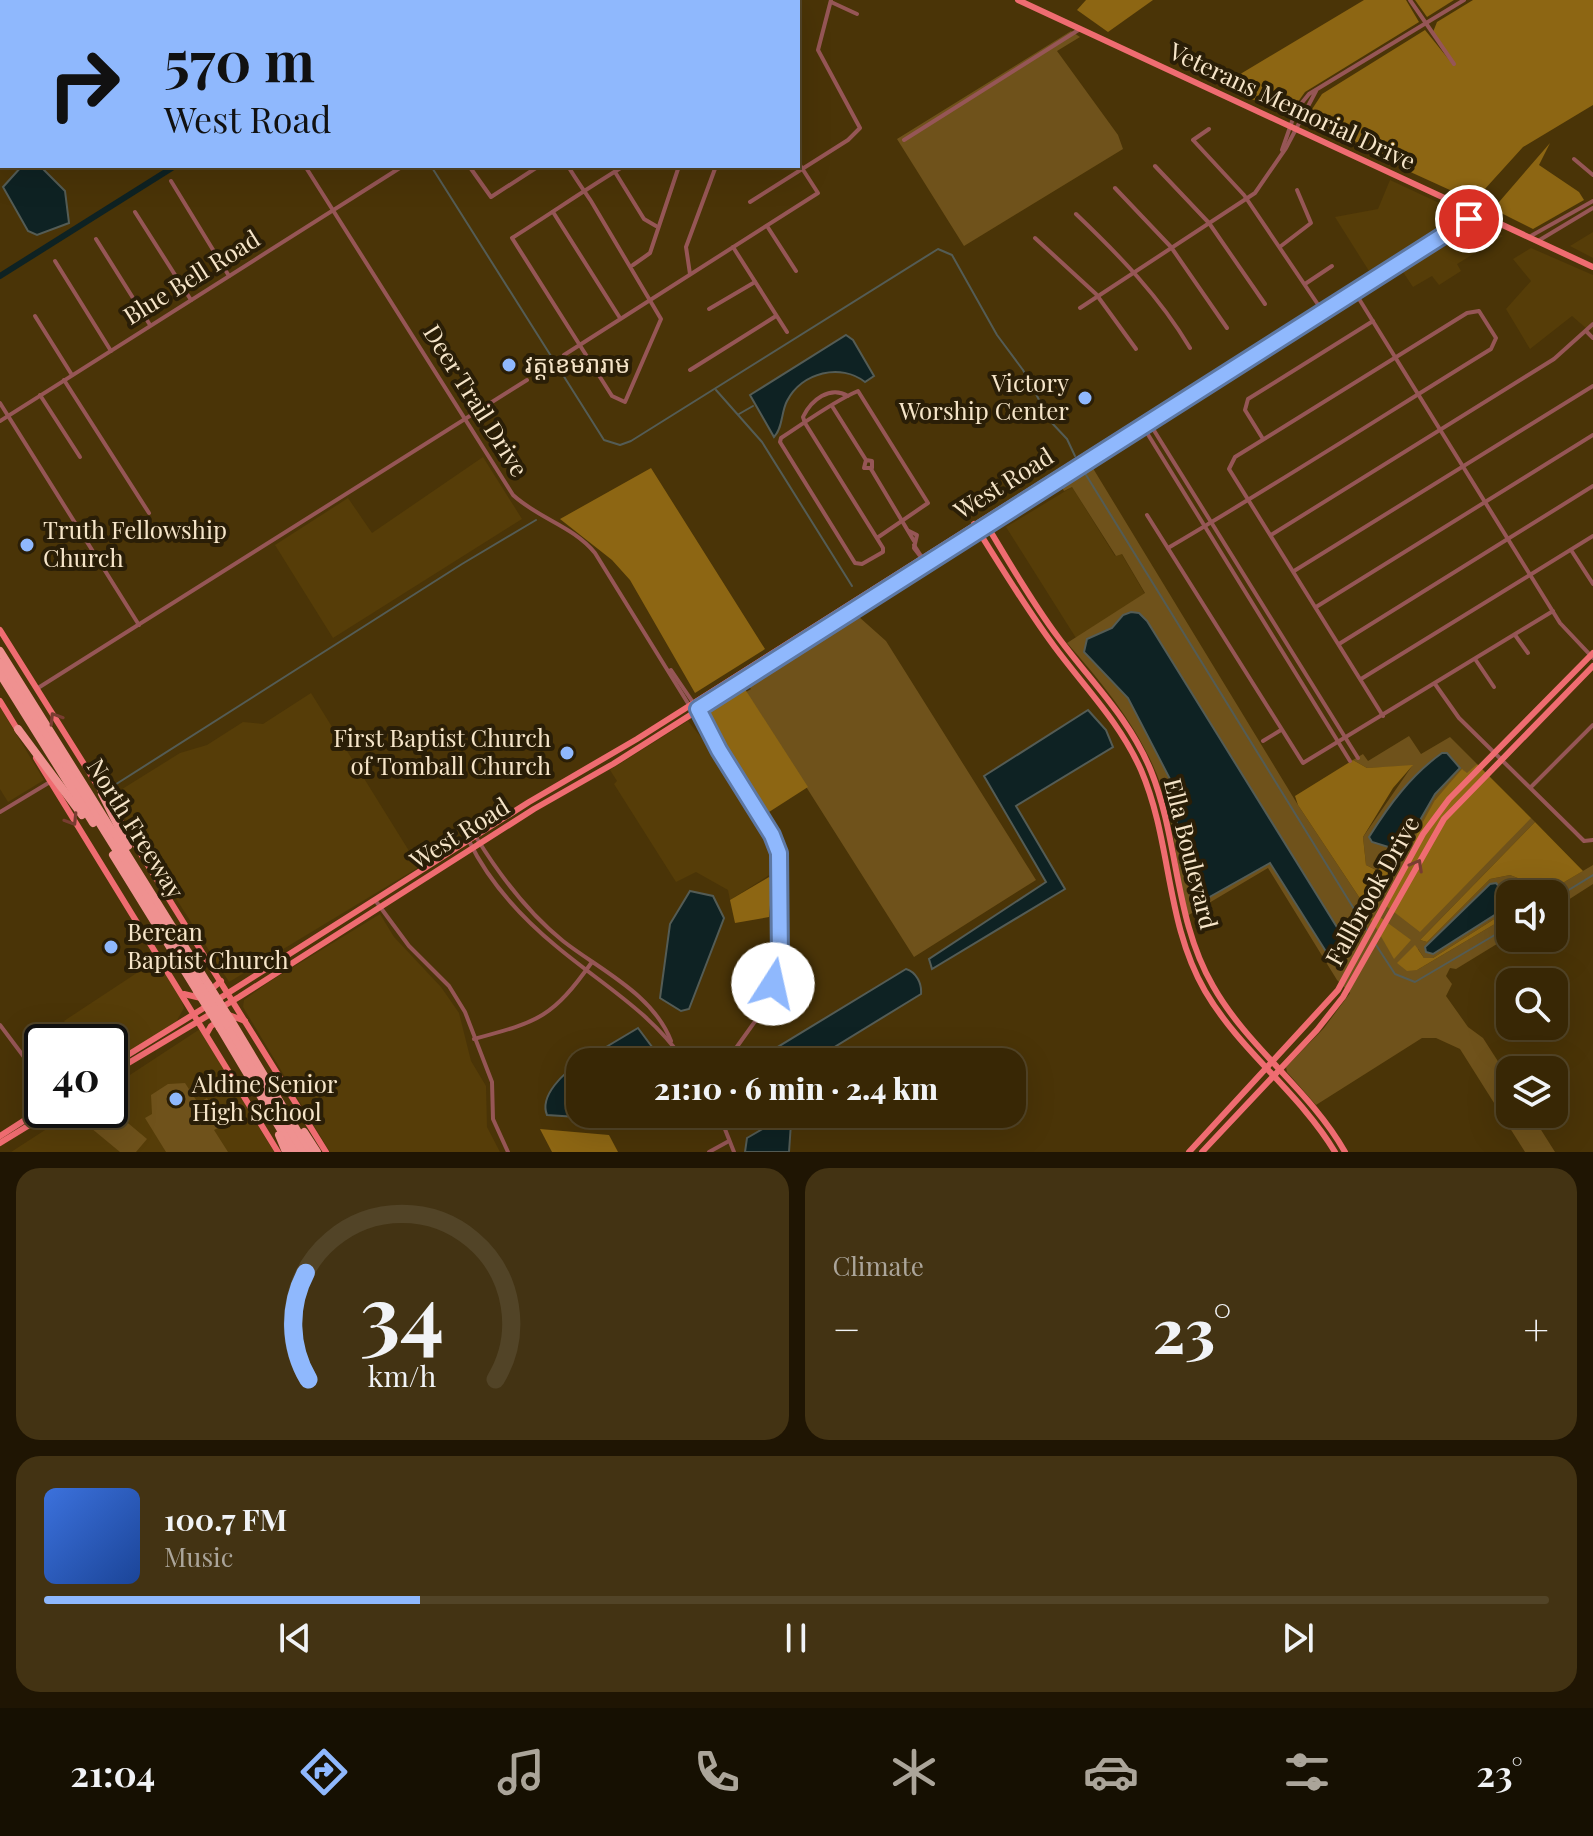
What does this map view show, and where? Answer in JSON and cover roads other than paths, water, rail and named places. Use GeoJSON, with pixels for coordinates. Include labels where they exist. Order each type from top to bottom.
{"type":"FeatureCollection","features":[{"type":"Feature","properties":{"kind":"highway","name":"North Freeway"},"geometry":{"type":"LineString","coordinates":[[0,651],[163,910],[202,988]]}},
{"type":"Feature","properties":{"kind":"highway","name":"North Freeway"},"geometry":{"type":"LineString","coordinates":[[0,663],[202,988]]}},
{"type":"Feature","properties":{"kind":"highway","name":"North Freeway"},"geometry":{"type":"LineString","coordinates":[[0,674],[95,826],[226,1025],[302,1152]]}},
{"type":"Feature","properties":{"kind":"highway"},"geometry":{"type":"LineString","coordinates":[[18,729],[86,820],[95,826]]}},
{"type":"Feature","properties":{"kind":"highway"},"geometry":{"type":"LineString","coordinates":[[102,794],[163,910]]}},
{"type":"Feature","properties":{"kind":"highway","name":"North Freeway"},"geometry":{"type":"LineString","coordinates":[[226,1025],[280,1101],[310,1152]]}},
{"type":"Feature","properties":{"kind":"highway","name":"North Freeway"},"geometry":{"type":"LineString","coordinates":[[226,1025],[294,1152]]}},
{"type":"Feature","properties":{"kind":"highway"},"geometry":{"type":"LineString","coordinates":[[280,1101],[291,1111],[317,1152]]}},
{"type":"Feature","properties":{"kind":"highway"},"geometry":{"type":"LineString","coordinates":[[273,1115],[286,1152]]}},
{"type":"Feature","properties":{"kind":"main road","name":"Veterans Memorial Drive"},"geometry":{"type":"LineString","coordinates":[[1018,0],[1593,267]]}},
{"type":"Feature","properties":{"kind":"main road","name":"West Road"},"geometry":{"type":"LineString","coordinates":[[693,707],[738,673],[927,565],[1323,314],[1444,228],[1466,208]]}},
{"type":"Feature","properties":{"kind":"main road","name":"West Road"},"geometry":{"type":"LineString","coordinates":[[1400,260],[1441,239],[1475,212]]}},
{"type":"Feature","properties":{"kind":"main road"},"geometry":{"type":"LineString","coordinates":[[1441,239],[1444,228]]}},
{"type":"Feature","properties":{"kind":"main road","name":"West Road"},"geometry":{"type":"LineString","coordinates":[[877,591],[922,557],[1252,348],[1319,306],[1354,290]]}},
{"type":"Feature","properties":{"kind":"main road"},"geometry":{"type":"LineString","coordinates":[[1252,348],[1257,356]]}},
{"type":"Feature","properties":{"kind":"main road"},"geometry":{"type":"LineString","coordinates":[[1203,380],[1208,387]]}},
{"type":"Feature","properties":{"kind":"main road","name":"Ella Boulevard"},"geometry":{"type":"LineString","coordinates":[[982,519],[1023,592]]}},
{"type":"Feature","properties":{"kind":"main road","name":"Ella Boulevard"},"geometry":{"type":"LineString","coordinates":[[974,524],[1114,719],[1136,759],[1156,814],[1173,912],[1201,984],[1233,1031],[1335,1152]]}},
{"type":"Feature","properties":{"kind":"main road","name":"West Road"},"geometry":{"type":"LineString","coordinates":[[128,1056],[233,1000],[378,902],[693,707],[743,680],[833,618]]}},
{"type":"Feature","properties":{"kind":"main road"},"geometry":{"type":"LineString","coordinates":[[0,630],[326,1152]]}},
{"type":"Feature","properties":{"kind":"main road","name":"Ella Boulevard"},"geometry":{"type":"LineString","coordinates":[[1057,643],[1121,714],[1144,755],[1164,812],[1182,910],[1209,979],[1240,1025],[1338,1139],[1345,1152]]}},
{"type":"Feature","properties":{"kind":"main road","name":"Fallbrook Drive"},"geometry":{"type":"LineString","coordinates":[[1189,1152],[1331,998],[1437,815],[1494,751],[1592,656]]}},
{"type":"Feature","properties":{"kind":"main road","name":"Fallbrook Drive"},"geometry":{"type":"LineString","coordinates":[[1202,1152],[1339,1003],[1444,819],[1500,757],[1593,666]]}},
{"type":"Feature","properties":{"kind":"main road"},"geometry":{"type":"LineString","coordinates":[[738,673],[743,680]]}},
{"type":"Feature","properties":{"kind":"main road"},"geometry":{"type":"LineString","coordinates":[[0,701],[2,710],[18,729],[278,1152]]}},
{"type":"Feature","properties":{"kind":"main road"},"geometry":{"type":"LineString","coordinates":[[1536,710],[1543,716]]}},
{"type":"Feature","properties":{"kind":"main road"},"geometry":{"type":"LineString","coordinates":[[1136,759],[1144,755]]}},
{"type":"Feature","properties":{"kind":"main road"},"geometry":{"type":"LineString","coordinates":[[1437,815],[1444,819]]}},
{"type":"Feature","properties":{"kind":"main road"},"geometry":{"type":"LineString","coordinates":[[1173,912],[1182,910]]}},
{"type":"Feature","properties":{"kind":"main road"},"geometry":{"type":"LineString","coordinates":[[1364,945],[1373,947]]}},
{"type":"Feature","properties":{"kind":"main road","name":"West Road"},"geometry":{"type":"LineString","coordinates":[[171,1032],[185,1019],[294,956]]}},
{"type":"Feature","properties":{"kind":"main road"},"geometry":{"type":"LineString","coordinates":[[1201,984],[1209,979]]}},
{"type":"Feature","properties":{"kind":"main road"},"geometry":{"type":"LineString","coordinates":[[181,992],[201,998],[221,981]]}},
{"type":"Feature","properties":{"kind":"main road"},"geometry":{"type":"LineString","coordinates":[[1331,998],[1339,1003]]}},
{"type":"Feature","properties":{"kind":"main road"},"geometry":{"type":"LineString","coordinates":[[185,1019],[189,1004]]}},
{"type":"Feature","properties":{"kind":"main road"},"geometry":{"type":"LineString","coordinates":[[207,1033],[229,1015],[248,1023]]}},
{"type":"Feature","properties":{"kind":"main road","name":"West Road"},"geometry":{"type":"LineString","coordinates":[[128,1060],[146,1047]]}},
{"type":"Feature","properties":{"kind":"main road"},"geometry":{"type":"LineString","coordinates":[[0,1143],[24,1123]]}},
{"type":"Feature","properties":{"kind":"main road"},"geometry":{"type":"LineString","coordinates":[[0,1136],[24,1125]]}},
{"type":"Feature","properties":{"kind":"main road"},"geometry":{"type":"LineString","coordinates":[[1330,1144],[1338,1139]]}},
{"type":"Feature","properties":{"kind":"street"},"geometry":{"type":"LineString","coordinates":[[1410,0],[1454,64]]}},
{"type":"Feature","properties":{"kind":"street"},"geometry":{"type":"LineString","coordinates":[[1080,308],[1096,294],[1247,199],[1265,181],[1292,127],[1316,91],[1464,0]]}},
{"type":"Feature","properties":{"kind":"street"},"geometry":{"type":"LineString","coordinates":[[750,202],[860,128],[818,50],[831,1],[857,14]]}},
{"type":"Feature","properties":{"kind":"street"},"geometry":{"type":"LineString","coordinates":[[904,140],[1080,29]]}},
{"type":"Feature","properties":{"kind":"street"},"geometry":{"type":"LineString","coordinates":[[1209,129],[1193,140],[1247,199],[1281,246],[1323,314]]}},
{"type":"Feature","properties":{"kind":"street"},"geometry":{"type":"LineString","coordinates":[[1574,159],[1593,175]]}},
{"type":"Feature","properties":{"kind":"street"},"geometry":{"type":"LineString","coordinates":[[564,355],[818,193],[800,166]]}},
{"type":"Feature","properties":{"kind":"street"},"geometry":{"type":"LineString","coordinates":[[1155,166],[1209,223],[1265,304]]}},
{"type":"Feature","properties":{"kind":"street","name":"Deer Trail Drive"},"geometry":{"type":"LineString","coordinates":[[306,168],[513,495],[533,513],[574,533],[595,553],[772,835],[780,862],[780,963],[766,1006],[736,1048]]}},
{"type":"Feature","properties":{"kind":"street","name":"Blue Bell Road"},"geometry":{"type":"LineString","coordinates":[[0,421],[400,168]]}},
{"type":"Feature","properties":{"kind":"street"},"geometry":{"type":"LineString","coordinates":[[470,168],[491,197],[536,168]]}},
{"type":"Feature","properties":{"kind":"street"},"geometry":{"type":"LineString","coordinates":[[521,168],[526,175]]}},
{"type":"Feature","properties":{"kind":"street"},"geometry":{"type":"LineString","coordinates":[[569,168],[584,191],[632,266],[661,315],[661,323],[629,399],[618,402],[512,238],[584,191],[621,168]]}},
{"type":"Feature","properties":{"kind":"street"},"geometry":{"type":"LineString","coordinates":[[632,266],[650,253],[678,168]]}},
{"type":"Feature","properties":{"kind":"street"},"geometry":{"type":"LineString","coordinates":[[690,274],[686,247],[715,168]]}},
{"type":"Feature","properties":{"kind":"street"},"geometry":{"type":"LineString","coordinates":[[615,172],[644,219],[657,226]]}},
{"type":"Feature","properties":{"kind":"street"},"geometry":{"type":"LineString","coordinates":[[171,181],[229,276]]}},
{"type":"Feature","properties":{"kind":"street"},"geometry":{"type":"LineString","coordinates":[[1115,188],[1171,247],[1227,328]]}},
{"type":"Feature","properties":{"kind":"street"},"geometry":{"type":"LineString","coordinates":[[1281,246],[1310,227],[1297,190]]}},
{"type":"Feature","properties":{"kind":"street"},"geometry":{"type":"LineString","coordinates":[[1529,237],[1593,201]]}},
{"type":"Feature","properties":{"kind":"street"},"geometry":{"type":"LineString","coordinates":[[1538,241],[1593,208]]}},
{"type":"Feature","properties":{"kind":"street"},"geometry":{"type":"LineString","coordinates":[[1577,209],[1581,215]]}},
{"type":"Feature","properties":{"kind":"street"},"geometry":{"type":"LineString","coordinates":[[135,212],[191,300]]}},
{"type":"Feature","properties":{"kind":"street"},"geometry":{"type":"LineString","coordinates":[[553,212],[621,319]]}},
{"type":"Feature","properties":{"kind":"street"},"geometry":{"type":"LineString","coordinates":[[1076,214],[1134,270],[1166,308],[1190,348]]}},
{"type":"Feature","properties":{"kind":"street"},"geometry":{"type":"LineString","coordinates":[[767,226],[796,271]]}},
{"type":"Feature","properties":{"kind":"street"},"geometry":{"type":"LineString","coordinates":[[1035,238],[1096,294],[1136,349]]}},
{"type":"Feature","properties":{"kind":"street"},"geometry":{"type":"LineString","coordinates":[[96,239],[151,326]]}},
{"type":"Feature","properties":{"kind":"street"},"geometry":{"type":"LineString","coordinates":[[733,247],[787,332]]}},
{"type":"Feature","properties":{"kind":"street"},"geometry":{"type":"LineString","coordinates":[[55,261],[111,351]]}},
{"type":"Feature","properties":{"kind":"street"},"geometry":{"type":"LineString","coordinates":[[1305,284],[1332,266]]}},
{"type":"Feature","properties":{"kind":"street"},"geometry":{"type":"LineString","coordinates":[[709,309],[755,282]]}},
{"type":"Feature","properties":{"kind":"street"},"geometry":{"type":"LineString","coordinates":[[1354,290],[1566,631],[1592,656]]}},
{"type":"Feature","properties":{"kind":"street"},"geometry":{"type":"LineString","coordinates":[[1168,548],[1204,527],[1248,499],[1419,394],[1494,346],[1496,338],[1479,311],[1472,310],[1232,458],[1229,469],[1248,499],[1270,535],[1294,571],[1383,716]]}},
{"type":"Feature","properties":{"kind":"street"},"geometry":{"type":"LineString","coordinates":[[35,316],[72,375]]}},
{"type":"Feature","properties":{"kind":"street"},"geometry":{"type":"LineString","coordinates":[[690,370],[776,316]]}},
{"type":"Feature","properties":{"kind":"street"},"geometry":{"type":"LineString","coordinates":[[1263,440],[1245,410],[1248,399],[1373,321]]}},
{"type":"Feature","properties":{"kind":"street"},"geometry":{"type":"LineString","coordinates":[[1270,535],[1554,359],[1593,324]]}},
{"type":"Feature","properties":{"kind":"street"},"geometry":{"type":"LineString","coordinates":[[1587,332],[1593,338]]}},
{"type":"Feature","properties":{"kind":"street"},"geometry":{"type":"LineString","coordinates":[[598,374],[620,359]]}},
{"type":"Feature","properties":{"kind":"street"},"geometry":{"type":"LineString","coordinates":[[64,380],[149,513]]}},
{"type":"Feature","properties":{"kind":"street"},"geometry":{"type":"LineString","coordinates":[[37,689],[527,380]]}},
{"type":"Feature","properties":{"kind":"street"},"geometry":{"type":"LineString","coordinates":[[1294,571],[1593,386]]}},
{"type":"Feature","properties":{"kind":"street"},"geometry":{"type":"LineString","coordinates":[[848,396],[833,393],[818,398],[807,409],[805,423],[883,550],[858,565],[780,442],[805,423],[858,391],[927,501],[926,507],[877,538]]}},
{"type":"Feature","properties":{"kind":"street"},"geometry":{"type":"LineString","coordinates":[[40,395],[80,457]]}},
{"type":"Feature","properties":{"kind":"street"},"geometry":{"type":"LineString","coordinates":[[0,403],[139,625]]}},
{"type":"Feature","properties":{"kind":"street"},"geometry":{"type":"LineString","coordinates":[[832,406],[866,460],[863,466],[871,469],[927,565]]}},
{"type":"Feature","properties":{"kind":"street"},"geometry":{"type":"LineString","coordinates":[[1142,418],[1212,522],[1358,758]]}},
{"type":"Feature","properties":{"kind":"street"},"geometry":{"type":"LineString","coordinates":[[1147,426],[1204,527],[1350,761]]}},
{"type":"Feature","properties":{"kind":"street"},"geometry":{"type":"LineString","coordinates":[[1316,607],[1593,435]]}},
{"type":"Feature","properties":{"kind":"street"},"geometry":{"type":"LineString","coordinates":[[1339,644],[1593,486]]}},
{"type":"Feature","properties":{"kind":"street"},"geometry":{"type":"LineString","coordinates":[[1147,515],[1303,763],[1553,611]]}},
{"type":"Feature","properties":{"kind":"street"},"geometry":{"type":"LineString","coordinates":[[1361,679],[1593,536]]}},
{"type":"Feature","properties":{"kind":"street"},"geometry":{"type":"LineString","coordinates":[[1571,550],[1593,584]]}},
{"type":"Feature","properties":{"kind":"street"},"geometry":{"type":"LineString","coordinates":[[1254,607],[1262,602]]}},
{"type":"Feature","properties":{"kind":"street"},"geometry":{"type":"LineString","coordinates":[[1515,635],[1528,653]]}},
{"type":"Feature","properties":{"kind":"street"},"geometry":{"type":"LineString","coordinates":[[1475,659],[1494,687]]}},
{"type":"Feature","properties":{"kind":"street"},"geometry":{"type":"LineString","coordinates":[[1294,670],[1301,666]]}},
{"type":"Feature","properties":{"kind":"street"},"geometry":{"type":"LineString","coordinates":[[1435,684],[1452,711],[1584,841],[1593,840]]}},
{"type":"Feature","properties":{"kind":"street"},"geometry":{"type":"LineString","coordinates":[[1531,787],[1593,725]]}},
{"type":"Feature","properties":{"kind":"street"},"geometry":{"type":"LineString","coordinates":[[1263,741],[1281,730]]}},
{"type":"Feature","properties":{"kind":"street"},"geometry":{"type":"LineString","coordinates":[[0,812],[50,782]]}},
{"type":"Feature","properties":{"kind":"street"},"geometry":{"type":"LineString","coordinates":[[478,840],[516,894],[563,941],[631,990],[661,1021],[675,1048]]}},
{"type":"Feature","properties":{"kind":"street"},"geometry":{"type":"LineString","coordinates":[[470,844],[509,900],[558,949],[624,995],[672,1043]]}},
{"type":"Feature","properties":{"kind":"street"},"geometry":{"type":"LineString","coordinates":[[378,902],[409,946],[455,994],[493,1087],[495,1126],[508,1152]]}},
{"type":"Feature","properties":{"kind":"street"},"geometry":{"type":"LineString","coordinates":[[558,949],[563,941]]}},
{"type":"Feature","properties":{"kind":"street"},"geometry":{"type":"LineString","coordinates":[[474,1039],[546,1015],[566,998],[592,962]]}},
{"type":"Feature","properties":{"kind":"street"},"geometry":{"type":"LineString","coordinates":[[0,1025],[24,1057]]}},
{"type":"Feature","properties":{"kind":"street"},"geometry":{"type":"LineString","coordinates":[[724,1128],[734,1152]]}},
{"type":"Feature","properties":{"kind":"street"},"geometry":{"type":"LineString","coordinates":[[709,1152],[729,1141]]}},
{"type":"Feature","properties":{"kind":"water"},"geometry":{"type":"Polygon","coordinates":[[[20,168],[42,168],[65,191],[69,223],[37,235],[28,231],[3,187],[20,168]]]}},
{"type":"Feature","properties":{"kind":"water"},"geometry":{"type":"Polygon","coordinates":[[[846,335],[853,340],[874,376],[865,382],[855,376],[834,372],[812,377],[802,383],[787,401],[774,437],[750,395],[846,335]]]}},
{"type":"Feature","properties":{"kind":"water"},"geometry":{"type":"Polygon","coordinates":[[[1139,613],[1147,621],[1348,945],[1349,953],[1340,964],[1332,961],[1270,863],[1197,904],[1191,902],[1188,856],[1177,824],[1170,779],[1128,698],[1084,652],[1087,639],[1112,628],[1123,615],[1139,613]]]}},
{"type":"Feature","properties":{"kind":"water"},"geometry":{"type":"Polygon","coordinates":[[[1088,710],[1106,730],[1113,747],[1016,806],[1065,889],[932,969],[929,959],[1046,882],[984,776],[1088,710]]]}},
{"type":"Feature","properties":{"kind":"water"},"geometry":{"type":"Polygon","coordinates":[[[1442,753],[1447,753],[1460,768],[1435,794],[1404,848],[1398,850],[1372,842],[1369,837],[1393,802],[1420,771],[1442,753]]]}},
{"type":"Feature","properties":{"kind":"water"},"geometry":{"type":"Polygon","coordinates":[[[1496,883],[1496,914],[1433,954],[1426,952],[1425,947],[1490,884],[1496,883]]]}},
{"type":"Feature","properties":{"kind":"water"},"geometry":{"type":"Polygon","coordinates":[[[690,891],[713,896],[724,918],[689,1009],[681,1011],[660,998],[670,924],[690,891]]]}},
{"type":"Feature","properties":{"kind":"water"},"geometry":{"type":"Polygon","coordinates":[[[906,969],[918,978],[921,994],[833,1048],[776,1048],[906,969]]]}},
{"type":"Feature","properties":{"kind":"water"},"geometry":{"type":"Polygon","coordinates":[[[638,1028],[653,1048],[604,1048],[638,1028]]]}},
{"type":"Feature","properties":{"kind":"water"},"geometry":{"type":"Polygon","coordinates":[[[566,1073],[566,1116],[547,1115],[547,1100],[566,1073]]]}},
{"type":"Feature","properties":{"kind":"water"},"geometry":{"type":"Polygon","coordinates":[[[764,1128],[791,1128],[789,1152],[745,1152],[747,1138],[764,1128]]]}},
{"type":"Feature","properties":{"kind":"waterway"},"geometry":{"type":"LineString","coordinates":[[0,276],[172,168]]}},
{"type":"Feature","properties":{"kind":"waterway"},"geometry":{"type":"LineString","coordinates":[[432,168],[604,440],[620,445],[631,441],[938,249],[952,255],[997,335],[1023,370],[1051,422],[1067,439],[1075,456]]}},
{"type":"Feature","properties":{"kind":"waterway"},"geometry":{"type":"LineString","coordinates":[[716,390],[762,442],[852,586]]}},
{"type":"Feature","properties":{"kind":"waterway"},"geometry":{"type":"LineString","coordinates":[[739,414],[753,406]]}},
{"type":"Feature","properties":{"kind":"waterway"},"geometry":{"type":"LineString","coordinates":[[1083,470],[1367,930]]}},
{"type":"Feature","properties":{"kind":"waterway"},"geometry":{"type":"LineString","coordinates":[[110,788],[536,520]]}},
{"type":"Feature","properties":{"kind":"waterway"},"geometry":{"type":"LineString","coordinates":[[1568,890],[1593,875]]}},
{"type":"Feature","properties":{"kind":"waterway"},"geometry":{"type":"LineString","coordinates":[[1376,945],[1395,974],[1415,982],[1496,934]]}},
{"type":"Feature","properties":{"kind":"place","name":"វត្តខេមរារាម"},"geometry":{"type":"Point","coordinates":[509,365]}},
{"type":"Feature","properties":{"kind":"place","name":"Victory Worship Center"},"geometry":{"type":"Point","coordinates":[1085,398]}},
{"type":"Feature","properties":{"kind":"place","name":"Truth Fellowship Church"},"geometry":{"type":"Point","coordinates":[27,545]}},
{"type":"Feature","properties":{"kind":"place","name":"First Baptist Church of Tomball Church"},"geometry":{"type":"Point","coordinates":[567,753]}},
{"type":"Feature","properties":{"kind":"place","name":"Berean Baptist Church"},"geometry":{"type":"Point","coordinates":[111,947]}},
{"type":"Feature","properties":{"kind":"place","name":"Aldine Senior High School"},"geometry":{"type":"Point","coordinates":[176,1099]}}]}
